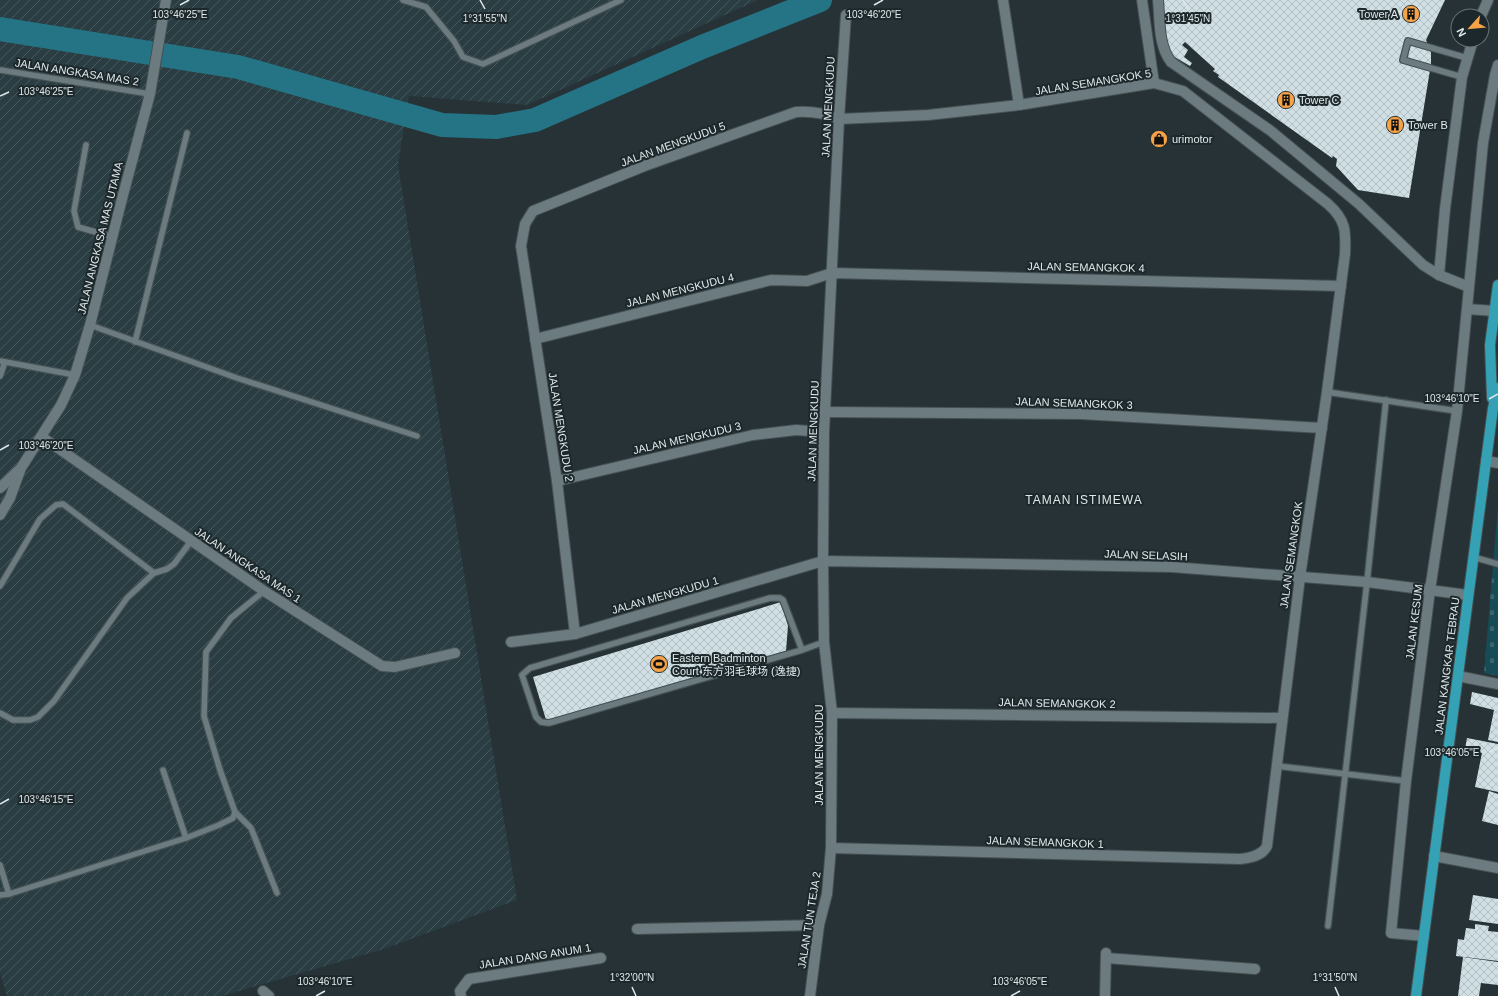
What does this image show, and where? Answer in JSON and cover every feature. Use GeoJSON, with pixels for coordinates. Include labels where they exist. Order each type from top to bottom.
{"type":"FeatureCollection","features":[{"type":"Feature","properties":{"kind":"main road"},"geometry":{"type":"LineString","coordinates":[[1493,408],[1490,345],[1498,285]]}},
{"type":"Feature","properties":{"kind":"main road","name":"JALAN KANGKAR TEBRAU"},"geometry":{"type":"LineString","coordinates":[[1416,996],[1493,408],[1498,388]]}},
{"type":"Feature","properties":{"kind":"street","name":"JALAN ANGKASA MAS UTAMA"},"geometry":{"type":"LineString","coordinates":[[0,488],[21,468],[42,437],[61,405],[75,375],[90,326],[113,237],[122,195],[150,94],[166,0]]}},
{"type":"Feature","properties":{"kind":"street"},"geometry":{"type":"LineString","coordinates":[[1003,0],[1019,105]]}},
{"type":"Feature","properties":{"kind":"street"},"geometry":{"type":"LineString","coordinates":[[1142,0],[1154,83]]}},
{"type":"Feature","properties":{"kind":"street"},"geometry":{"type":"LineString","coordinates":[[1158,0],[1162,46],[1165,54],[1171,62],[1271,131],[1359,204],[1423,265],[1439,275],[1469,287]]}},
{"type":"Feature","properties":{"kind":"street","name":"JALAN MENGKUDU"},"geometry":{"type":"LineString","coordinates":[[831,848],[832,713],[824,642],[824,432],[839,119],[846,15]]}},
{"type":"Feature","properties":{"kind":"street"},"geometry":{"type":"LineString","coordinates":[[1439,275],[1445,209],[1462,77],[1470,48]]}},
{"type":"Feature","properties":{"kind":"street","name":"JALAN KESUM"},"geometry":{"type":"LineString","coordinates":[[1424,936],[1391,933],[1406,782],[1430,590],[1457,411],[1483,143],[1498,65]]}},
{"type":"Feature","properties":{"kind":"street","name":"JALAN SEMANGKOK 5"},"geometry":{"type":"LineString","coordinates":[[839,119],[928,115],[1019,105],[1154,83],[1183,91],[1199,102],[1328,204],[1343,222],[1346,234],[1345,254]]}},
{"type":"Feature","properties":{"kind":"street","name":"JALAN MENGKUDU 5"},"geometry":{"type":"LineString","coordinates":[[525,224],[533,211],[648,165],[796,112],[806,111],[828,114],[839,119]]}},
{"type":"Feature","properties":{"kind":"street","name":"JALAN MENGKUDU 2"},"geometry":{"type":"LineString","coordinates":[[525,224],[521,246],[557,481],[575,634]]}},
{"type":"Feature","properties":{"kind":"street","name":"JALAN SEMANGKOK"},"geometry":{"type":"LineString","coordinates":[[1257,855],[1265,850],[1267,846],[1300,577],[1322,428],[1345,254]]}},
{"type":"Feature","properties":{"kind":"street","name":"JALAN SEMANGKOK 4"},"geometry":{"type":"LineString","coordinates":[[832,273],[1340,286]]}},
{"type":"Feature","properties":{"kind":"street","name":"JALAN MENGKUDU 4"},"geometry":{"type":"LineString","coordinates":[[535,339],[771,280],[807,281],[832,273]]}},
{"type":"Feature","properties":{"kind":"street"},"geometry":{"type":"LineString","coordinates":[[1468,309],[1495,311]]}},
{"type":"Feature","properties":{"kind":"street","name":"JALAN SEMANGKOK 3"},"geometry":{"type":"LineString","coordinates":[[825,412],[1081,414],[1322,428]]}},
{"type":"Feature","properties":{"kind":"street","name":"JALAN MENGKUDU 3"},"geometry":{"type":"LineString","coordinates":[[557,481],[753,434],[796,430],[824,432]]}},
{"type":"Feature","properties":{"kind":"street","name":"JALAN ANGKASA MAS 1"},"geometry":{"type":"LineString","coordinates":[[42,437],[264,591],[382,666],[395,667],[455,653]]}},
{"type":"Feature","properties":{"kind":"street"},"geometry":{"type":"LineString","coordinates":[[1486,461],[1498,463]]}},
{"type":"Feature","properties":{"kind":"street","name":"JALAN ANGKASA MAS UTAMA"},"geometry":{"type":"LineString","coordinates":[[0,515],[10,498],[21,468]]}},
{"type":"Feature","properties":{"kind":"street","name":"JALAN SELASIH"},"geometry":{"type":"LineString","coordinates":[[823,561],[1172,567],[1367,582],[1468,595]]}},
{"type":"Feature","properties":{"kind":"street","name":"JALAN MENGKUDU 1"},"geometry":{"type":"LineString","coordinates":[[512,642],[575,634],[823,561]]}},
{"type":"Feature","properties":{"kind":"street"},"geometry":{"type":"LineString","coordinates":[[1458,676],[1498,684]]}},
{"type":"Feature","properties":{"kind":"street","name":"JALAN SEMANGKOK 2"},"geometry":{"type":"LineString","coordinates":[[832,713],[1282,718]]}},
{"type":"Feature","properties":{"kind":"street","name":"JALAN SEMANGKOK 1"},"geometry":{"type":"LineString","coordinates":[[831,848],[1240,859],[1248,859],[1257,855]]}},
{"type":"Feature","properties":{"kind":"street","name":"JALAN TUN TEJA 2"},"geometry":{"type":"LineString","coordinates":[[810,996],[819,925],[828,894],[831,848]]}},
{"type":"Feature","properties":{"kind":"street"},"geometry":{"type":"LineString","coordinates":[[1434,856],[1498,868]]}},
{"type":"Feature","properties":{"kind":"street"},"geometry":{"type":"LineString","coordinates":[[637,929],[819,925]]}},
{"type":"Feature","properties":{"kind":"street"},"geometry":{"type":"LineString","coordinates":[[1105,996],[1106,956],[1255,969]]}},
{"type":"Feature","properties":{"kind":"street","name":"JALAN DANG ANUM 1"},"geometry":{"type":"LineString","coordinates":[[461,996],[460,991],[470,978],[601,958]]}},
{"type":"Feature","properties":{"kind":"lane"},"geometry":{"type":"LineString","coordinates":[[403,0],[426,7],[454,41],[463,57],[483,64],[621,0]]}},
{"type":"Feature","properties":{"kind":"lane"},"geometry":{"type":"LineString","coordinates":[[1462,77],[1403,60],[1408,41],[1467,58]]}},
{"type":"Feature","properties":{"kind":"lane","name":"JALAN ANGKASA MAS 2"},"geometry":{"type":"LineString","coordinates":[[0,70],[150,94]]}},
{"type":"Feature","properties":{"kind":"lane"},"geometry":{"type":"LineString","coordinates":[[135,342],[187,133]]}},
{"type":"Feature","properties":{"kind":"lane"},"geometry":{"type":"LineString","coordinates":[[86,145],[74,211],[78,227],[113,237]]}},
{"type":"Feature","properties":{"kind":"lane"},"geometry":{"type":"LineString","coordinates":[[90,326],[237,378],[417,436]]}},
{"type":"Feature","properties":{"kind":"lane"},"geometry":{"type":"LineString","coordinates":[[0,376],[2,362],[75,375]]}},
{"type":"Feature","properties":{"kind":"lane"},"geometry":{"type":"LineString","coordinates":[[1327,392],[1457,411]]}},
{"type":"Feature","properties":{"kind":"lane"},"geometry":{"type":"LineString","coordinates":[[1328,926],[1386,400]]}},
{"type":"Feature","properties":{"kind":"lane"},"geometry":{"type":"LineString","coordinates":[[0,586],[40,519],[56,504],[63,504],[154,573]]}},
{"type":"Feature","properties":{"kind":"lane"},"geometry":{"type":"LineString","coordinates":[[0,713],[13,720],[30,720],[38,716],[54,701],[127,598],[154,573],[167,569],[174,564],[191,541]]}},
{"type":"Feature","properties":{"kind":"lane"},"geometry":{"type":"LineString","coordinates":[[1473,557],[1498,564]]}},
{"type":"Feature","properties":{"kind":"lane"},"geometry":{"type":"LineString","coordinates":[[264,591],[231,618],[206,652],[204,716],[220,770],[235,812],[251,828],[277,894]]}},
{"type":"Feature","properties":{"kind":"lane"},"geometry":{"type":"LineString","coordinates":[[802,650],[783,600],[780,598],[770,598],[530,668],[522,675],[536,716],[541,722],[549,723],[802,650],[824,642]]}},
{"type":"Feature","properties":{"kind":"lane"},"geometry":{"type":"LineString","coordinates":[[1277,766],[1406,782]]}},
{"type":"Feature","properties":{"kind":"lane"},"geometry":{"type":"LineString","coordinates":[[163,770],[186,838]]}},
{"type":"Feature","properties":{"kind":"lane"},"geometry":{"type":"LineString","coordinates":[[0,895],[9,894],[186,838],[233,818],[235,812]]}},
{"type":"Feature","properties":{"kind":"lane"},"geometry":{"type":"LineString","coordinates":[[0,866],[9,894]]}},
{"type":"Feature","properties":{"kind":"shaded area"},"geometry":{"type":"Polygon","coordinates":[[[0,0],[758,0],[527,105],[409,96],[398,165],[517,900],[384,949],[222,996],[7,996],[0,973],[0,0]]]}},
{"type":"Feature","properties":{"kind":"green space"},"geometry":{"type":"Polygon","coordinates":[[[1498,505],[1498,676],[1484,673],[1498,505]]]}},
{"type":"Feature","properties":{"kind":"building"},"geometry":{"type":"Polygon","coordinates":[[[1161,0],[1445,0],[1426,40],[1431,53],[1431,64],[1409,198],[1358,190],[1336,166],[1337,159],[1333,156],[1332,158],[1218,77],[1219,75],[1213,71],[1215,69],[1185,42],[1182,45],[1188,50],[1184,57],[1192,63],[1190,66],[1166,52],[1161,0]]]}},
{"type":"Feature","properties":{"kind":"building","name":"Eastern Badminton Court 东方羽毛球场 (逸捷)"},"geometry":{"type":"Polygon","coordinates":[[[781,602],[788,626],[786,651],[547,723],[533,677],[781,602]]]}},
{"type":"Feature","properties":{"kind":"building"},"geometry":{"type":"Polygon","coordinates":[[[1472,692],[1498,698],[1498,742],[1488,740],[1494,710],[1470,704],[1472,692]]]}},
{"type":"Feature","properties":{"kind":"building"},"geometry":{"type":"Polygon","coordinates":[[[1467,738],[1498,744],[1498,792],[1475,787],[1482,753],[1465,749],[1467,738]]]}},
{"type":"Feature","properties":{"kind":"building"},"geometry":{"type":"Polygon","coordinates":[[[1489,791],[1498,794],[1498,825],[1482,821],[1489,791]]]}},
{"type":"Feature","properties":{"kind":"building"},"geometry":{"type":"Polygon","coordinates":[[[1473,895],[1498,899],[1498,924],[1469,920],[1473,895]]]}},
{"type":"Feature","properties":{"kind":"building"},"geometry":{"type":"Polygon","coordinates":[[[1475,924],[1489,926],[1488,931],[1498,932],[1498,961],[1456,956],[1458,939],[1464,940],[1466,928],[1475,929],[1475,924]]]}},
{"type":"Feature","properties":{"kind":"building"},"geometry":{"type":"Polygon","coordinates":[[[1463,957],[1498,962],[1498,985],[1481,983],[1479,996],[1458,996],[1463,957]]]}},
{"type":"Feature","properties":{"kind":"waterway"},"geometry":{"type":"LineString","coordinates":[[0,29],[238,67],[442,125],[496,127],[535,120],[702,47],[820,0]]}},
{"type":"Feature","properties":{"kind":"place","name":"Tower A"},"geometry":{"type":"Point","coordinates":[1411,14]}},
{"type":"Feature","properties":{"kind":"place","name":"Tower C"},"geometry":{"type":"Point","coordinates":[1286,100]}},
{"type":"Feature","properties":{"kind":"place","name":"Tower B"},"geometry":{"type":"Point","coordinates":[1395,125]}},
{"type":"Feature","properties":{"kind":"place","name":"urimotor"},"geometry":{"type":"Point","coordinates":[1159,139]}},
{"type":"Feature","properties":{"kind":"place","name":"Eastern Badminton Court 东方羽毛球场 (逸捷)"},"geometry":{"type":"Point","coordinates":[659,664]}},
{"type":"Feature","properties":{"kind":"district","name":"TAMAN ISTIMEWA"},"geometry":{"type":"Point","coordinates":[1084,500]}}]}
